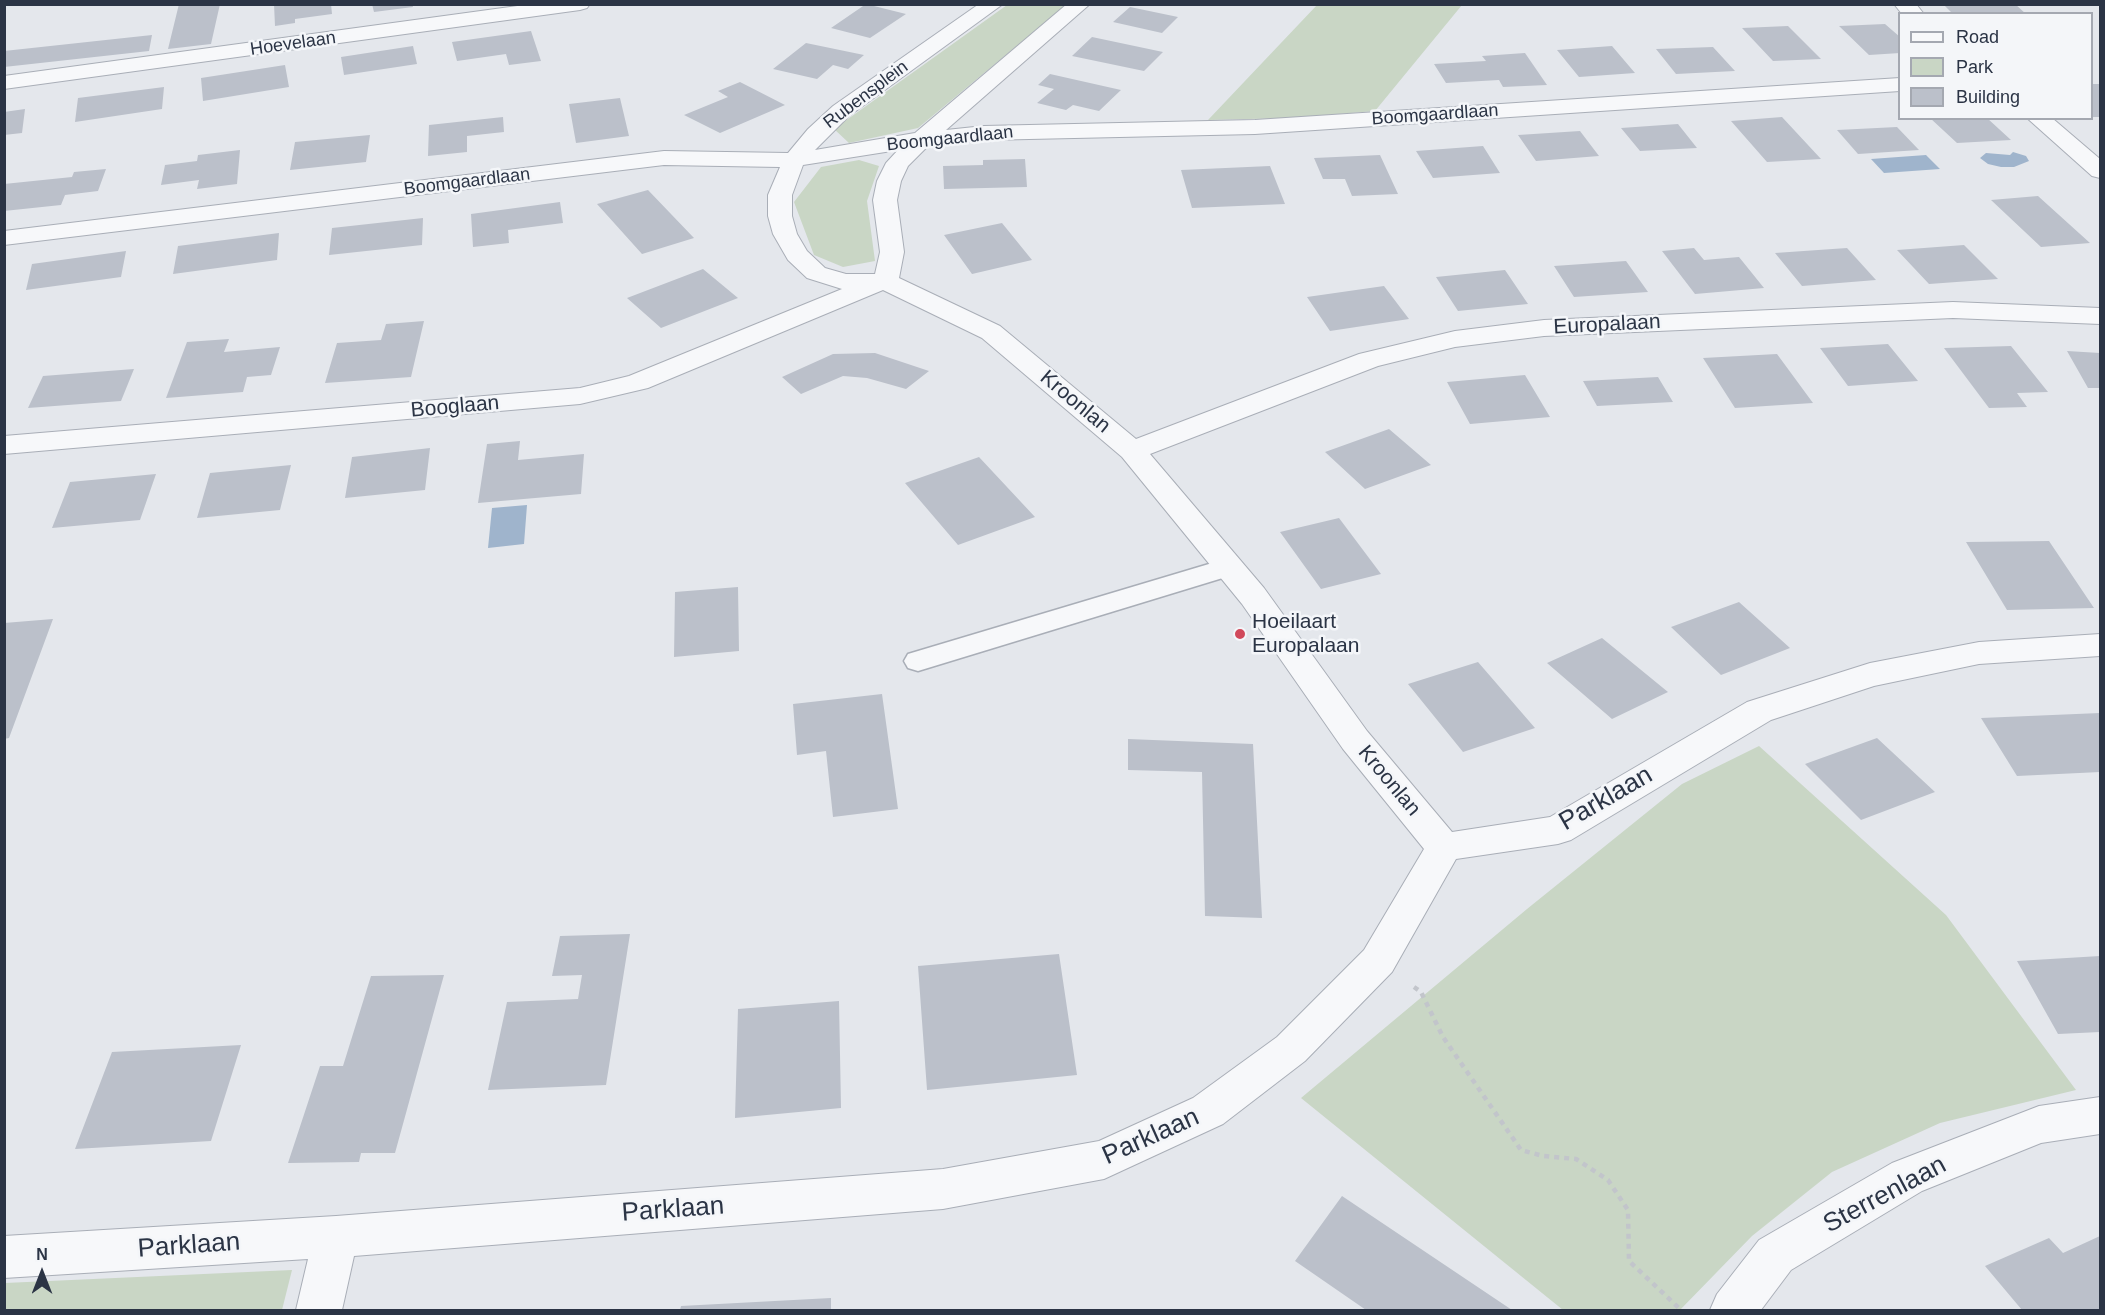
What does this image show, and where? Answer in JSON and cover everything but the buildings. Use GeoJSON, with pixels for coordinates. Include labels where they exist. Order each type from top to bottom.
{"type":"FeatureCollection","features":[{"type":"Feature","properties":{"kind":"street","name":"Hoevelaan"},"geometry":{"type":"LineString","coordinates":[[4,83],[580,4]]}},
{"type":"Feature","properties":{"kind":"street","name":"Rubensplein"},"geometry":{"type":"LineString","coordinates":[[886,281],[844,282],[816,273],[797,255],[785,234],[780,216],[780,195],[794,160],[816,134],[841,111],[993,4]]}},
{"type":"Feature","properties":{"kind":"street"},"geometry":{"type":"LineString","coordinates":[[886,281],[892,252],[885,200],[889,181],[898,163],[922,139],[1080,4]]}},
{"type":"Feature","properties":{"kind":"street","name":"Boomgaardlaan"},"geometry":{"type":"LineString","coordinates":[[4,238],[664,158],[794,160],[922,139],[984,133],[1255,127],[1898,84]]}},
{"type":"Feature","properties":{"kind":"street"},"geometry":{"type":"LineString","coordinates":[[2040,120],[2100,171]]}},
{"type":"Feature","properties":{"kind":"street","name":"Booglaan"},"geometry":{"type":"LineString","coordinates":[[4,445],[580,396],[638,382],[886,281]]}},
{"type":"Feature","properties":{"kind":"street","name":"Kroonlan"},"geometry":{"type":"LineString","coordinates":[[886,281],[991,332],[1132,451],[1253,596],[1355,740],[1444,847]]}},
{"type":"Feature","properties":{"kind":"street","name":"Europalaan"},"geometry":{"type":"LineString","coordinates":[[1132,451],[1369,360],[1455,339],[1544,328],[1942,310],[2100,316]]}},
{"type":"Feature","properties":{"kind":"street","name":"Parklaan"},"geometry":{"type":"LineString","coordinates":[[4,1257],[336,1237],[943,1189],[1104,1160],[1208,1111],[1290,1049],[1378,961],[1444,847],[1558,830],[1759,711],[1870,675],[1979,654],[2100,645]]}},
{"type":"Feature","properties":{"kind":"street","name":"Sterrenlaan"},"geometry":{"type":"LineString","coordinates":[[1733,1311],[1775,1255],[1907,1177],[2039,1125],[2100,1116]]}},
{"type":"Feature","properties":{"kind":"street"},"geometry":{"type":"LineString","coordinates":[[319,1311],[336,1237]]}},
{"type":"Feature","properties":{"kind":"lane"},"geometry":{"type":"LineString","coordinates":[[918,661],[1229,567]]}},
{"type":"Feature","properties":{"kind":"path"},"geometry":{"type":"LineString","coordinates":[[1378,961],[1421,992],[1443,1037],[1521,1150],[1542,1156],[1576,1159],[1608,1180],[1629,1210],[1629,1261],[1681,1311]]}},
{"type":"Feature","properties":{"kind":"green space"},"geometry":{"type":"Polygon","coordinates":[[[1007,5],[1066,5],[918,128],[849,143],[834,129],[1007,5]]]}},
{"type":"Feature","properties":{"kind":"green space"},"geometry":{"type":"Polygon","coordinates":[[[1317,5],[1462,5],[1375,111],[1291,118],[1208,120],[1317,5]]]}},
{"type":"Feature","properties":{"kind":"green space"},"geometry":{"type":"Polygon","coordinates":[[[859,160],[879,166],[867,201],[875,261],[843,267],[814,255],[794,202],[821,167],[859,160]]]}},
{"type":"Feature","properties":{"kind":"green space"},"geometry":{"type":"Polygon","coordinates":[[[1759,746],[1946,915],[2076,1090],[1940,1123],[1832,1172],[1752,1236],[1680,1310],[1563,1310],[1301,1098],[1527,909],[1682,784],[1759,746]]]}},
{"type":"Feature","properties":{"kind":"green space"},"geometry":{"type":"Polygon","coordinates":[[[292,1270],[282,1310],[5,1310],[5,1283],[292,1270]]]}},
{"type":"Feature","properties":{"kind":"water"},"geometry":{"type":"Polygon","coordinates":[[[2013,152],[2026,156],[2029,161],[2014,167],[2001,167],[1988,164],[1980,158],[1986,153],[2010,155],[2013,152]]]}},
{"type":"Feature","properties":{"kind":"water"},"geometry":{"type":"Polygon","coordinates":[[[1926,155],[1940,169],[1884,173],[1871,159],[1926,155]]]}},
{"type":"Feature","properties":{"kind":"water"},"geometry":{"type":"Polygon","coordinates":[[[527,505],[524,544],[488,548],[492,508],[527,505]]]}},
{"type":"Feature","properties":{"kind":"place","name":"Hoeilaart Europalaan"},"geometry":{"type":"Point","coordinates":[1240,634]}}]}
